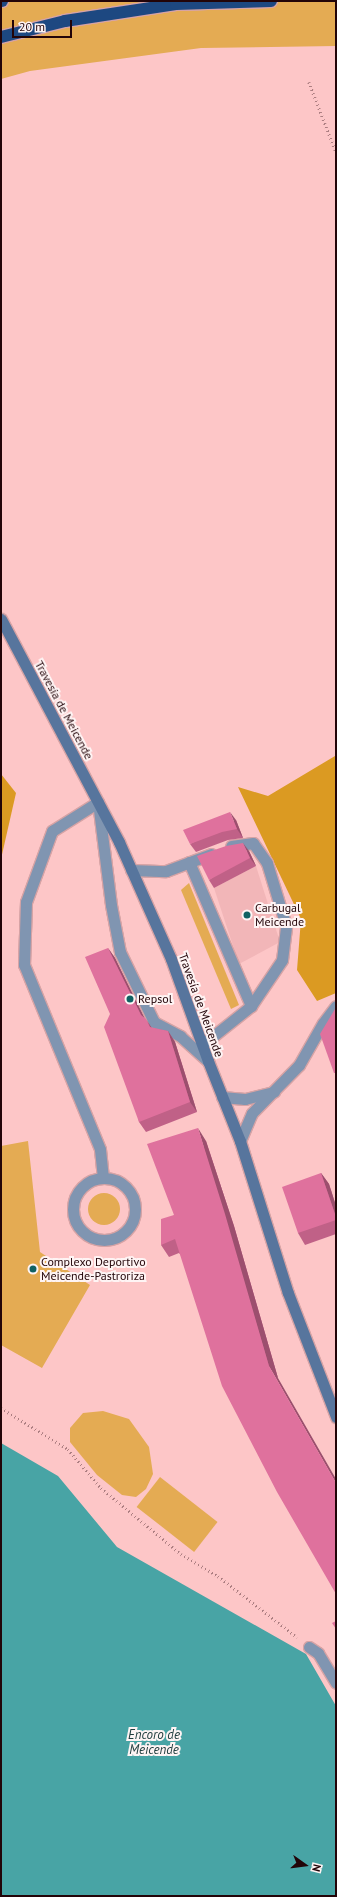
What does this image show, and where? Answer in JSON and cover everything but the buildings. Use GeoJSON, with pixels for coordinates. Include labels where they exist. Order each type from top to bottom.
{"type":"FeatureCollection","features":[{"type":"Feature","properties":{"kind":"highway"},"geometry":{"type":"LineString","coordinates":[[1,37],[65,21],[176,4],[271,1]]}},
{"type":"Feature","properties":{"kind":"main road","name":"Travesía de Meicende"},"geometry":{"type":"LineString","coordinates":[[1,619],[98,802],[131,870],[171,959],[208,1061],[240,1140],[288,1293],[336,1417]]}},
{"type":"Feature","properties":{"kind":"street"},"geometry":{"type":"LineString","coordinates":[[103,1178],[100,1149],[24,965],[26,902],[52,831],[98,802],[111,905],[120,952],[154,1022],[180,1036],[208,1061]]}},
{"type":"Feature","properties":{"kind":"street"},"geometry":{"type":"LineString","coordinates":[[131,870],[166,871],[230,847],[253,843],[267,863],[286,926],[282,960],[252,1006],[202,1045]]}},
{"type":"Feature","properties":{"kind":"street"},"geometry":{"type":"LineString","coordinates":[[189,862],[252,1006]]}},
{"type":"Feature","properties":{"kind":"street"},"geometry":{"type":"LineString","coordinates":[[240,1140],[252,1113],[275,1092],[298,1065],[323,1023],[336,1006]]}},
{"type":"Feature","properties":{"kind":"street"},"geometry":{"type":"LineString","coordinates":[[222,1097],[245,1099],[275,1092]]}},
{"type":"Feature","properties":{"kind":"street"},"geometry":{"type":"LineString","coordinates":[[103,1178],[113,1179],[122,1183],[134,1199],[135,1209],[134,1219],[129,1228],[113,1239],[104,1240],[93,1238],[84,1233],[77,1224],[73,1204],[77,1194],[84,1186],[93,1180],[103,1178]]}},
{"type":"Feature","properties":{"kind":"street"},"geometry":{"type":"LineString","coordinates":[[309,1647],[318,1653],[336,1682]]}},
{"type":"Feature","properties":{"kind":"path"},"geometry":{"type":"LineString","coordinates":[[309,82],[336,152]]}},
{"type":"Feature","properties":{"kind":"path"},"geometry":{"type":"LineString","coordinates":[[1,1408],[68,1449],[101,1488],[175,1549],[218,1576],[309,1647]]}},
{"type":"Feature","properties":{"kind":"shaded area"},"geometry":{"type":"Polygon","coordinates":[[[1,1],[336,1],[336,46],[201,48],[30,71],[1,79],[1,1]]]}},
{"type":"Feature","properties":{"kind":"shaded area"},"geometry":{"type":"Polygon","coordinates":[[[335,756],[336,993],[317,1001],[297,970],[301,919],[238,787],[268,796],[335,756]]]}},
{"type":"Feature","properties":{"kind":"shaded area"},"geometry":{"type":"Polygon","coordinates":[[[1,774],[16,793],[1,859],[1,774]]]}},
{"type":"Feature","properties":{"kind":"shaded area","name":"Carbugal Meicende"},"geometry":{"type":"Polygon","coordinates":[[[256,866],[280,942],[239,964],[214,888],[256,866]]]}},
{"type":"Feature","properties":{"kind":"shaded area"},"geometry":{"type":"Polygon","coordinates":[[[189,883],[239,1005],[231,1009],[181,890],[189,883]]]}},
{"type":"Feature","properties":{"kind":"shaded area","name":"Complexo Deportivo Meicende-Pastroriza"},"geometry":{"type":"Polygon","coordinates":[[[28,1141],[40,1252],[90,1285],[42,1368],[1,1345],[1,1146],[28,1141]]]}},
{"type":"Feature","properties":{"kind":"shaded area"},"geometry":{"type":"Polygon","coordinates":[[[101,1193],[107,1193],[116,1197],[120,1209],[116,1221],[107,1225],[101,1225],[92,1221],[88,1212],[88,1206],[92,1197],[101,1193]]]}},
{"type":"Feature","properties":{"kind":"shaded area"},"geometry":{"type":"Polygon","coordinates":[[[103,1411],[129,1419],[149,1447],[153,1474],[146,1489],[136,1497],[122,1495],[97,1475],[70,1442],[70,1428],[83,1413],[103,1411]]]}},
{"type":"Feature","properties":{"kind":"shaded area"},"geometry":{"type":"Polygon","coordinates":[[[160,1477],[218,1522],[194,1552],[137,1507],[160,1477]]]}},
{"type":"Feature","properties":{"kind":"water","name":"Encoro de Meicende"},"geometry":{"type":"Polygon","coordinates":[[[1,1443],[58,1476],[117,1547],[306,1654],[336,1706],[336,1896],[1,1896],[1,1443]]]}},
{"type":"Feature","properties":{"kind":"place","name":"Carbugal Meicende"},"geometry":{"type":"Point","coordinates":[247,915]}},
{"type":"Feature","properties":{"kind":"place","name":"Repsol"},"geometry":{"type":"Point","coordinates":[130,999]}},
{"type":"Feature","properties":{"kind":"place","name":"Complexo Deportivo Meicende-Pastroriza"},"geometry":{"type":"Point","coordinates":[33,1269]}}]}
